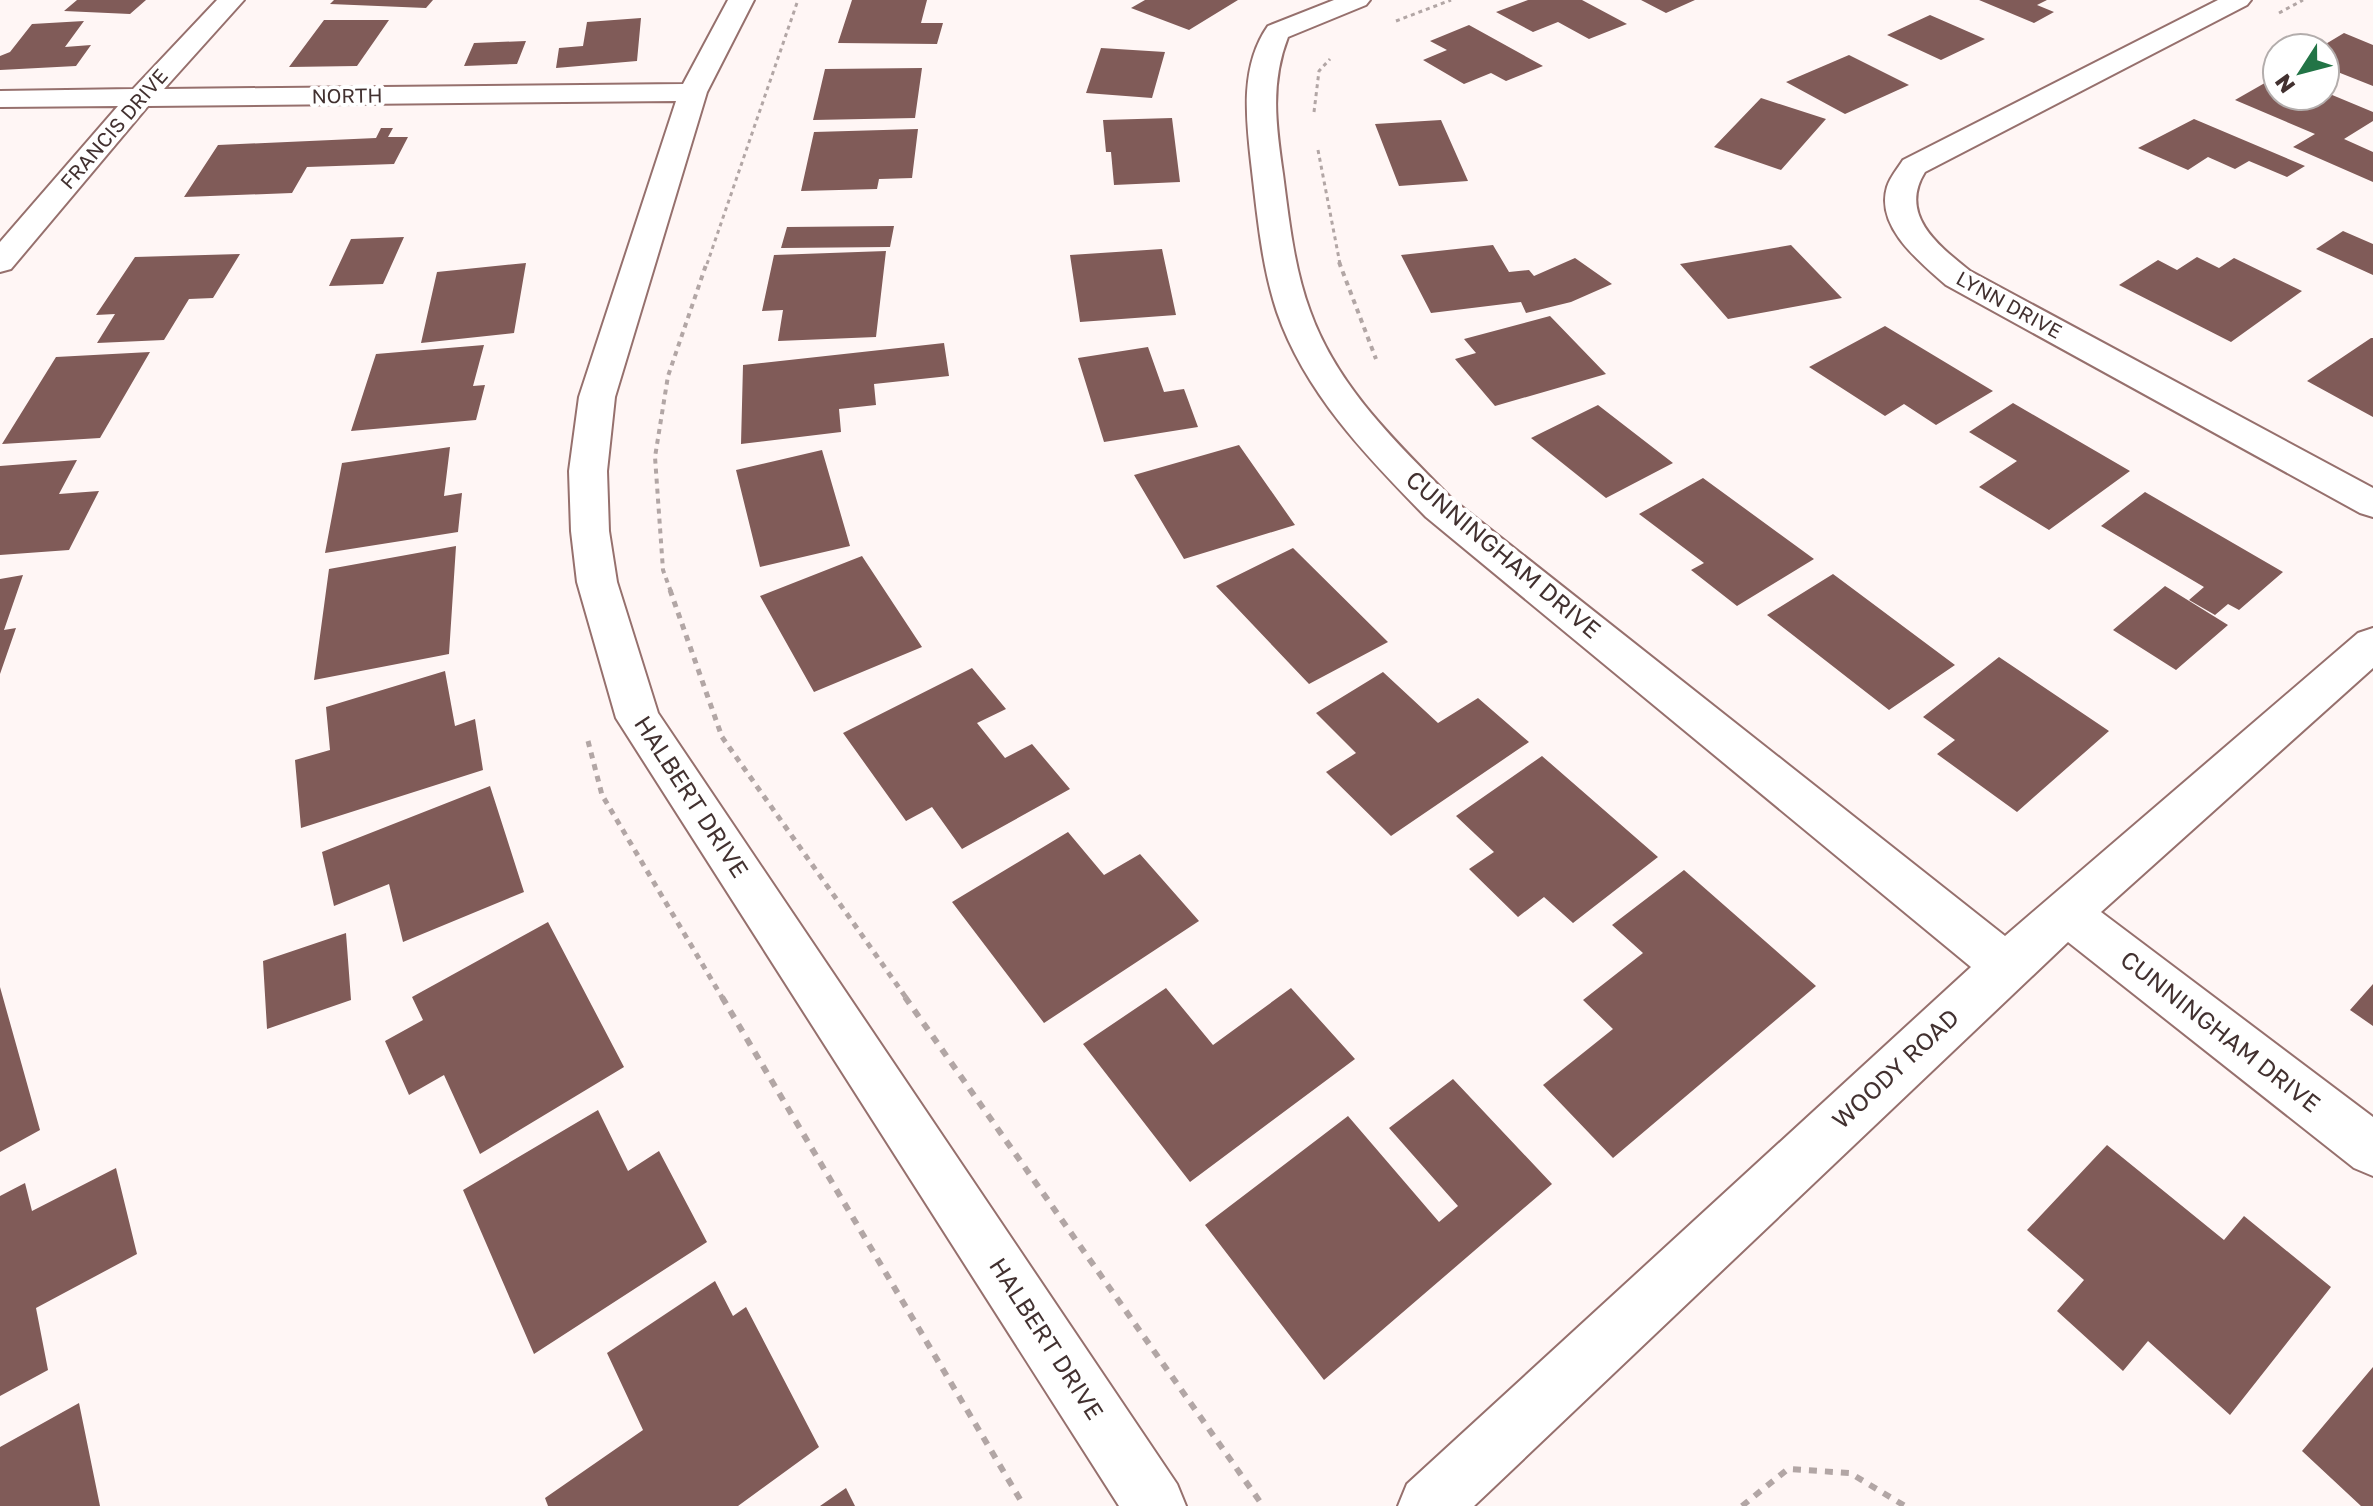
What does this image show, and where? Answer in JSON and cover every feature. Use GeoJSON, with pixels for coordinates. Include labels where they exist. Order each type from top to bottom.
{"type":"FeatureCollection","features":[{"type":"Feature","properties":{"kind":"street","name":"FRANCIS DRIVE"},"geometry":{"type":"LineString","coordinates":[[0,262],[140,98],[231,0]]}},
{"type":"Feature","properties":{"kind":"street","name":"HALBERT DRIVE"},"geometry":{"type":"LineString","coordinates":[[741,0],[693,92],[597,397],[588,471],[597,582],[638,718],[1155,1506]]}},
{"type":"Feature","properties":{"kind":"street","name":"CUNNINGHAM DRIVE"},"geometry":{"type":"LineString","coordinates":[[1357,0],[1277,32],[1263,63],[1260,108],[1278,255],[1294,315],[1322,372],[1372,440],[1439,508],[2006,966]]}},
{"type":"Feature","properties":{"kind":"street","name":"LYNN DRIVE"},"geometry":{"type":"LineString","coordinates":[[2238,0],[1914,166],[1901,189],[1904,220],[1925,251],[1958,278],[2373,504]]}},
{"type":"Feature","properties":{"kind":"street","name":"NORTH"},"geometry":{"type":"LineString","coordinates":[[0,99],[693,92]]}},
{"type":"Feature","properties":{"kind":"street","name":"WOODY ROAD"},"geometry":{"type":"LineString","coordinates":[[1429,1506],[2006,966],[2373,644]]}},
{"type":"Feature","properties":{"kind":"street","name":"CUNNINGHAM DRIVE"},"geometry":{"type":"LineString","coordinates":[[2067,913],[2373,1150]]}},
{"type":"Feature","properties":{"kind":"path"},"geometry":{"type":"LineString","coordinates":[[798,0],[668,376],[655,457],[663,570],[722,737],[1263,1506]]}},
{"type":"Feature","properties":{"kind":"path"},"geometry":{"type":"LineString","coordinates":[[1392,23],[1451,0]]}},
{"type":"Feature","properties":{"kind":"path"},"geometry":{"type":"LineString","coordinates":[[1313,122],[1319,71],[1338,50]]}},
{"type":"Feature","properties":{"kind":"path"},"geometry":{"type":"LineString","coordinates":[[1315,137],[1341,272],[1382,371]]}},
{"type":"Feature","properties":{"kind":"path"},"geometry":{"type":"LineString","coordinates":[[1742,1506],[1788,1469],[1850,1473],[1905,1506]]}},
{"type":"Feature","properties":{"kind":"building"},"geometry":{"type":"Polygon","coordinates":[[[77,0],[146,0],[130,14],[64,11],[77,0]]]}},
{"type":"Feature","properties":{"kind":"building"},"geometry":{"type":"Polygon","coordinates":[[[334,0],[433,0],[426,8],[330,4],[334,0]]]}},
{"type":"Feature","properties":{"kind":"building"},"geometry":{"type":"Polygon","coordinates":[[[852,0],[927,0],[921,23],[943,23],[937,44],[838,43],[852,0]]]}},
{"type":"Feature","properties":{"kind":"building"},"geometry":{"type":"Polygon","coordinates":[[[1145,0],[1238,0],[1189,30],[1131,8],[1145,0]]]}},
{"type":"Feature","properties":{"kind":"building"},"geometry":{"type":"Polygon","coordinates":[[[1528,0],[1582,0],[1627,24],[1589,39],[1558,22],[1533,32],[1496,12],[1528,0]]]}},
{"type":"Feature","properties":{"kind":"building"},"geometry":{"type":"Polygon","coordinates":[[[1641,0],[1695,0],[1666,13],[1641,0]]]}},
{"type":"Feature","properties":{"kind":"building"},"geometry":{"type":"Polygon","coordinates":[[[1979,0],[2047,0],[2037,5],[2054,12],[2034,23],[1979,0]]]}},
{"type":"Feature","properties":{"kind":"building"},"geometry":{"type":"Polygon","coordinates":[[[1930,15],[1985,39],[1941,60],[1887,35],[1930,15]]]}},
{"type":"Feature","properties":{"kind":"building"},"geometry":{"type":"Polygon","coordinates":[[[641,18],[637,61],[556,68],[559,48],[583,46],[587,22],[641,18]]]}},
{"type":"Feature","properties":{"kind":"building"},"geometry":{"type":"Polygon","coordinates":[[[324,20],[389,20],[357,66],[289,67],[324,20]]]}},
{"type":"Feature","properties":{"kind":"building"},"geometry":{"type":"Polygon","coordinates":[[[84,21],[65,47],[91,45],[76,66],[0,70],[0,56],[10,52],[32,24],[84,21]]]}},
{"type":"Feature","properties":{"kind":"building"},"geometry":{"type":"Polygon","coordinates":[[[1469,25],[1543,66],[1506,81],[1491,73],[1464,84],[1423,60],[1447,50],[1430,41],[1469,25]]]}},
{"type":"Feature","properties":{"kind":"building"},"geometry":{"type":"Polygon","coordinates":[[[2344,33],[2373,45],[2373,86],[2341,73],[2341,35],[2344,33]]]}},
{"type":"Feature","properties":{"kind":"building"},"geometry":{"type":"Polygon","coordinates":[[[526,41],[517,64],[464,66],[474,43],[526,41]]]}},
{"type":"Feature","properties":{"kind":"building"},"geometry":{"type":"Polygon","coordinates":[[[1101,48],[1165,52],[1152,98],[1086,93],[1101,48]]]}},
{"type":"Feature","properties":{"kind":"building"},"geometry":{"type":"Polygon","coordinates":[[[1849,55],[1909,85],[1845,114],[1786,82],[1849,55]]]}},
{"type":"Feature","properties":{"kind":"building"},"geometry":{"type":"Polygon","coordinates":[[[922,68],[915,118],[813,120],[825,69],[922,68]]]}},
{"type":"Feature","properties":{"kind":"building"},"geometry":{"type":"Polygon","coordinates":[[[2261,85],[2261,111],[2235,100],[2261,85]]]}},
{"type":"Feature","properties":{"kind":"building"},"geometry":{"type":"Polygon","coordinates":[[[1761,98],[1826,119],[1781,170],[1714,147],[1761,98]]]}},
{"type":"Feature","properties":{"kind":"building"},"geometry":{"type":"Polygon","coordinates":[[[2341,99],[2373,112],[2373,121],[2344,139],[2373,152],[2373,182],[2293,147],[2315,134],[2263,112],[2341,112],[2341,99]]]}},
{"type":"Feature","properties":{"kind":"building"},"geometry":{"type":"Polygon","coordinates":[[[1172,118],[1180,182],[1114,185],[1111,152],[1106,152],[1103,120],[1172,118]]]}},
{"type":"Feature","properties":{"kind":"building"},"geometry":{"type":"Polygon","coordinates":[[[2194,119],[2305,166],[2287,177],[2249,161],[2235,169],[2208,157],[2188,170],[2138,148],[2194,119]]]}},
{"type":"Feature","properties":{"kind":"building"},"geometry":{"type":"Polygon","coordinates":[[[1441,120],[1468,181],[1399,186],[1375,124],[1441,120]]]}},
{"type":"Feature","properties":{"kind":"building"},"geometry":{"type":"Polygon","coordinates":[[[381,128],[393,128],[388,137],[408,137],[394,164],[307,167],[292,193],[184,197],[218,145],[376,138],[381,128]]]}},
{"type":"Feature","properties":{"kind":"building"},"geometry":{"type":"Polygon","coordinates":[[[918,129],[912,178],[879,179],[877,189],[801,191],[814,132],[918,129]]]}},
{"type":"Feature","properties":{"kind":"building"},"geometry":{"type":"Polygon","coordinates":[[[894,226],[890,247],[781,248],[787,227],[894,226]]]}},
{"type":"Feature","properties":{"kind":"building"},"geometry":{"type":"Polygon","coordinates":[[[2343,231],[2373,244],[2373,275],[2316,249],[2343,231]]]}},
{"type":"Feature","properties":{"kind":"building"},"geometry":{"type":"Polygon","coordinates":[[[404,237],[383,284],[329,286],[351,239],[404,237]]]}},
{"type":"Feature","properties":{"kind":"building"},"geometry":{"type":"Polygon","coordinates":[[[1493,245],[1509,272],[1529,270],[1534,276],[1575,258],[1612,284],[1571,302],[1526,313],[1521,302],[1431,313],[1401,255],[1493,245]]]}},
{"type":"Feature","properties":{"kind":"building"},"geometry":{"type":"Polygon","coordinates":[[[1791,245],[1842,298],[1728,319],[1680,264],[1791,245]]]}},
{"type":"Feature","properties":{"kind":"building"},"geometry":{"type":"Polygon","coordinates":[[[1162,249],[1176,315],[1080,322],[1070,255],[1162,249]]]}},
{"type":"Feature","properties":{"kind":"building"},"geometry":{"type":"Polygon","coordinates":[[[886,251],[876,337],[778,341],[783,310],[762,311],[774,255],[886,251]]]}},
{"type":"Feature","properties":{"kind":"building"},"geometry":{"type":"Polygon","coordinates":[[[240,254],[213,298],[189,299],[164,340],[97,343],[115,314],[96,315],[135,257],[240,254]]]}},
{"type":"Feature","properties":{"kind":"building"},"geometry":{"type":"Polygon","coordinates":[[[2197,257],[2219,268],[2234,258],[2302,291],[2231,342],[2119,285],[2158,260],[2177,270],[2197,257]]]}},
{"type":"Feature","properties":{"kind":"building"},"geometry":{"type":"Polygon","coordinates":[[[526,263],[514,333],[421,343],[437,272],[526,263]]]}},
{"type":"Feature","properties":{"kind":"building"},"geometry":{"type":"Polygon","coordinates":[[[1550,316],[1606,374],[1495,406],[1455,359],[1476,353],[1464,339],[1550,316]]]}},
{"type":"Feature","properties":{"kind":"building"},"geometry":{"type":"Polygon","coordinates":[[[1885,326],[1993,391],[1936,425],[1904,404],[1885,416],[1809,367],[1885,326]]]}},
{"type":"Feature","properties":{"kind":"building"},"geometry":{"type":"Polygon","coordinates":[[[2373,338],[2373,417],[2307,381],[2373,338]]]}},
{"type":"Feature","properties":{"kind":"building"},"geometry":{"type":"Polygon","coordinates":[[[944,343],[949,376],[874,384],[876,405],[839,409],[841,432],[741,444],[743,365],[944,343]]]}},
{"type":"Feature","properties":{"kind":"building"},"geometry":{"type":"Polygon","coordinates":[[[484,345],[473,386],[485,385],[476,420],[351,431],[376,354],[484,345]]]}},
{"type":"Feature","properties":{"kind":"building"},"geometry":{"type":"Polygon","coordinates":[[[1148,347],[1164,392],[1184,389],[1198,427],[1104,442],[1078,358],[1148,347]]]}},
{"type":"Feature","properties":{"kind":"building"},"geometry":{"type":"Polygon","coordinates":[[[150,352],[100,438],[2,444],[56,357],[150,352]]]}},
{"type":"Feature","properties":{"kind":"building"},"geometry":{"type":"Polygon","coordinates":[[[2013,403],[2130,471],[2049,530],[1979,487],[2017,461],[1969,432],[2013,403]]]}},
{"type":"Feature","properties":{"kind":"building"},"geometry":{"type":"Polygon","coordinates":[[[1598,405],[1673,463],[1606,498],[1531,438],[1598,405]]]}},
{"type":"Feature","properties":{"kind":"building"},"geometry":{"type":"Polygon","coordinates":[[[1239,445],[1295,525],[1184,559],[1134,475],[1239,445]]]}},
{"type":"Feature","properties":{"kind":"building"},"geometry":{"type":"Polygon","coordinates":[[[450,447],[444,496],[462,493],[458,532],[325,553],[342,463],[450,447]]]}},
{"type":"Feature","properties":{"kind":"building"},"geometry":{"type":"Polygon","coordinates":[[[822,450],[850,546],[760,567],[736,470],[822,450]]]}},
{"type":"Feature","properties":{"kind":"building"},"geometry":{"type":"Polygon","coordinates":[[[77,460],[59,494],[99,491],[69,550],[0,555],[0,466],[77,460]]]}},
{"type":"Feature","properties":{"kind":"building"},"geometry":{"type":"Polygon","coordinates":[[[1703,478],[1814,559],[1737,606],[1691,570],[1704,563],[1639,514],[1703,478]]]}},
{"type":"Feature","properties":{"kind":"building"},"geometry":{"type":"Polygon","coordinates":[[[2145,492],[2283,572],[2239,610],[2228,604],[2215,615],[2189,600],[2204,587],[2101,526],[2145,492]]]}},
{"type":"Feature","properties":{"kind":"building"},"geometry":{"type":"Polygon","coordinates":[[[456,546],[449,654],[314,680],[329,569],[456,546]]]}},
{"type":"Feature","properties":{"kind":"building"},"geometry":{"type":"Polygon","coordinates":[[[1293,548],[1388,642],[1309,684],[1216,586],[1293,548]]]}},
{"type":"Feature","properties":{"kind":"building"},"geometry":{"type":"Polygon","coordinates":[[[862,556],[922,647],[814,692],[760,596],[862,556]]]}},
{"type":"Feature","properties":{"kind":"building"},"geometry":{"type":"Polygon","coordinates":[[[1833,574],[1955,665],[1889,710],[1767,615],[1833,574]]]}},
{"type":"Feature","properties":{"kind":"building"},"geometry":{"type":"Polygon","coordinates":[[[23,575],[4,630],[16,628],[0,674],[0,579],[23,575]]]}},
{"type":"Feature","properties":{"kind":"building"},"geometry":{"type":"Polygon","coordinates":[[[2165,586],[2228,625],[2176,670],[2113,630],[2165,586]]]}},
{"type":"Feature","properties":{"kind":"building"},"geometry":{"type":"Polygon","coordinates":[[[1999,657],[2109,731],[2017,812],[1937,754],[1955,740],[1923,717],[1999,657]]]}},
{"type":"Feature","properties":{"kind":"building"},"geometry":{"type":"Polygon","coordinates":[[[972,668],[1006,709],[977,723],[1005,758],[1032,744],[1070,789],[962,849],[932,807],[906,821],[843,733],[972,668]]]}},
{"type":"Feature","properties":{"kind":"building"},"geometry":{"type":"Polygon","coordinates":[[[445,671],[455,726],[475,719],[483,770],[301,828],[295,760],[330,750],[326,707],[445,671]]]}},
{"type":"Feature","properties":{"kind":"building"},"geometry":{"type":"Polygon","coordinates":[[[1383,672],[1438,723],[1478,698],[1529,742],[1391,836],[1326,772],[1356,753],[1316,713],[1383,672]]]}},
{"type":"Feature","properties":{"kind":"building"},"geometry":{"type":"Polygon","coordinates":[[[1542,756],[1658,857],[1573,923],[1544,897],[1518,917],[1469,869],[1494,852],[1456,816],[1542,756]]]}},
{"type":"Feature","properties":{"kind":"building"},"geometry":{"type":"Polygon","coordinates":[[[490,786],[524,892],[403,942],[389,884],[334,906],[322,852],[490,786]]]}},
{"type":"Feature","properties":{"kind":"building"},"geometry":{"type":"Polygon","coordinates":[[[1068,832],[1104,875],[1140,854],[1199,921],[1044,1023],[952,902],[1068,832]]]}},
{"type":"Feature","properties":{"kind":"building"},"geometry":{"type":"Polygon","coordinates":[[[1684,870],[1816,986],[1613,1158],[1543,1085],[1613,1029],[1583,1000],[1643,953],[1612,925],[1684,870]]]}},
{"type":"Feature","properties":{"kind":"building"},"geometry":{"type":"Polygon","coordinates":[[[548,922],[624,1067],[480,1154],[444,1075],[409,1095],[385,1041],[423,1020],[412,997],[548,922]]]}},
{"type":"Feature","properties":{"kind":"building"},"geometry":{"type":"Polygon","coordinates":[[[346,933],[351,1000],[267,1029],[263,961],[346,933]]]}},
{"type":"Feature","properties":{"kind":"building"},"geometry":{"type":"Polygon","coordinates":[[[2373,984],[2373,1026],[2350,1010],[2373,984]]]}},
{"type":"Feature","properties":{"kind":"building"},"geometry":{"type":"Polygon","coordinates":[[[0,987],[40,1130],[0,1152],[0,987]]]}},
{"type":"Feature","properties":{"kind":"building"},"geometry":{"type":"Polygon","coordinates":[[[1166,988],[1213,1045],[1291,988],[1355,1059],[1190,1182],[1083,1044],[1166,988]]]}},
{"type":"Feature","properties":{"kind":"building"},"geometry":{"type":"Polygon","coordinates":[[[1453,1079],[1552,1184],[1324,1380],[1205,1225],[1348,1116],[1439,1222],[1458,1206],[1389,1128],[1453,1079]]]}},
{"type":"Feature","properties":{"kind":"building"},"geometry":{"type":"Polygon","coordinates":[[[598,1110],[628,1171],[659,1151],[707,1242],[534,1354],[463,1190],[598,1110]]]}},
{"type":"Feature","properties":{"kind":"building"},"geometry":{"type":"Polygon","coordinates":[[[2107,1145],[2224,1240],[2244,1216],[2331,1287],[2230,1415],[2148,1341],[2123,1371],[2057,1311],[2084,1280],[2027,1230],[2107,1145]]]}},
{"type":"Feature","properties":{"kind":"building"},"geometry":{"type":"Polygon","coordinates":[[[116,1168],[137,1254],[36,1308],[48,1370],[0,1396],[0,1196],[25,1183],[32,1211],[116,1168]]]}},
{"type":"Feature","properties":{"kind":"building"},"geometry":{"type":"Polygon","coordinates":[[[715,1281],[733,1316],[746,1307],[819,1447],[738,1506],[548,1506],[545,1498],[643,1430],[607,1353],[715,1281]]]}},
{"type":"Feature","properties":{"kind":"building"},"geometry":{"type":"Polygon","coordinates":[[[2373,1367],[2373,1506],[2361,1506],[2302,1451],[2373,1367]]]}},
{"type":"Feature","properties":{"kind":"building"},"geometry":{"type":"Polygon","coordinates":[[[79,1403],[100,1506],[0,1506],[0,1447],[79,1403]]]}},
{"type":"Feature","properties":{"kind":"building"},"geometry":{"type":"Polygon","coordinates":[[[846,1488],[855,1506],[820,1506],[846,1488]]]}}]}
